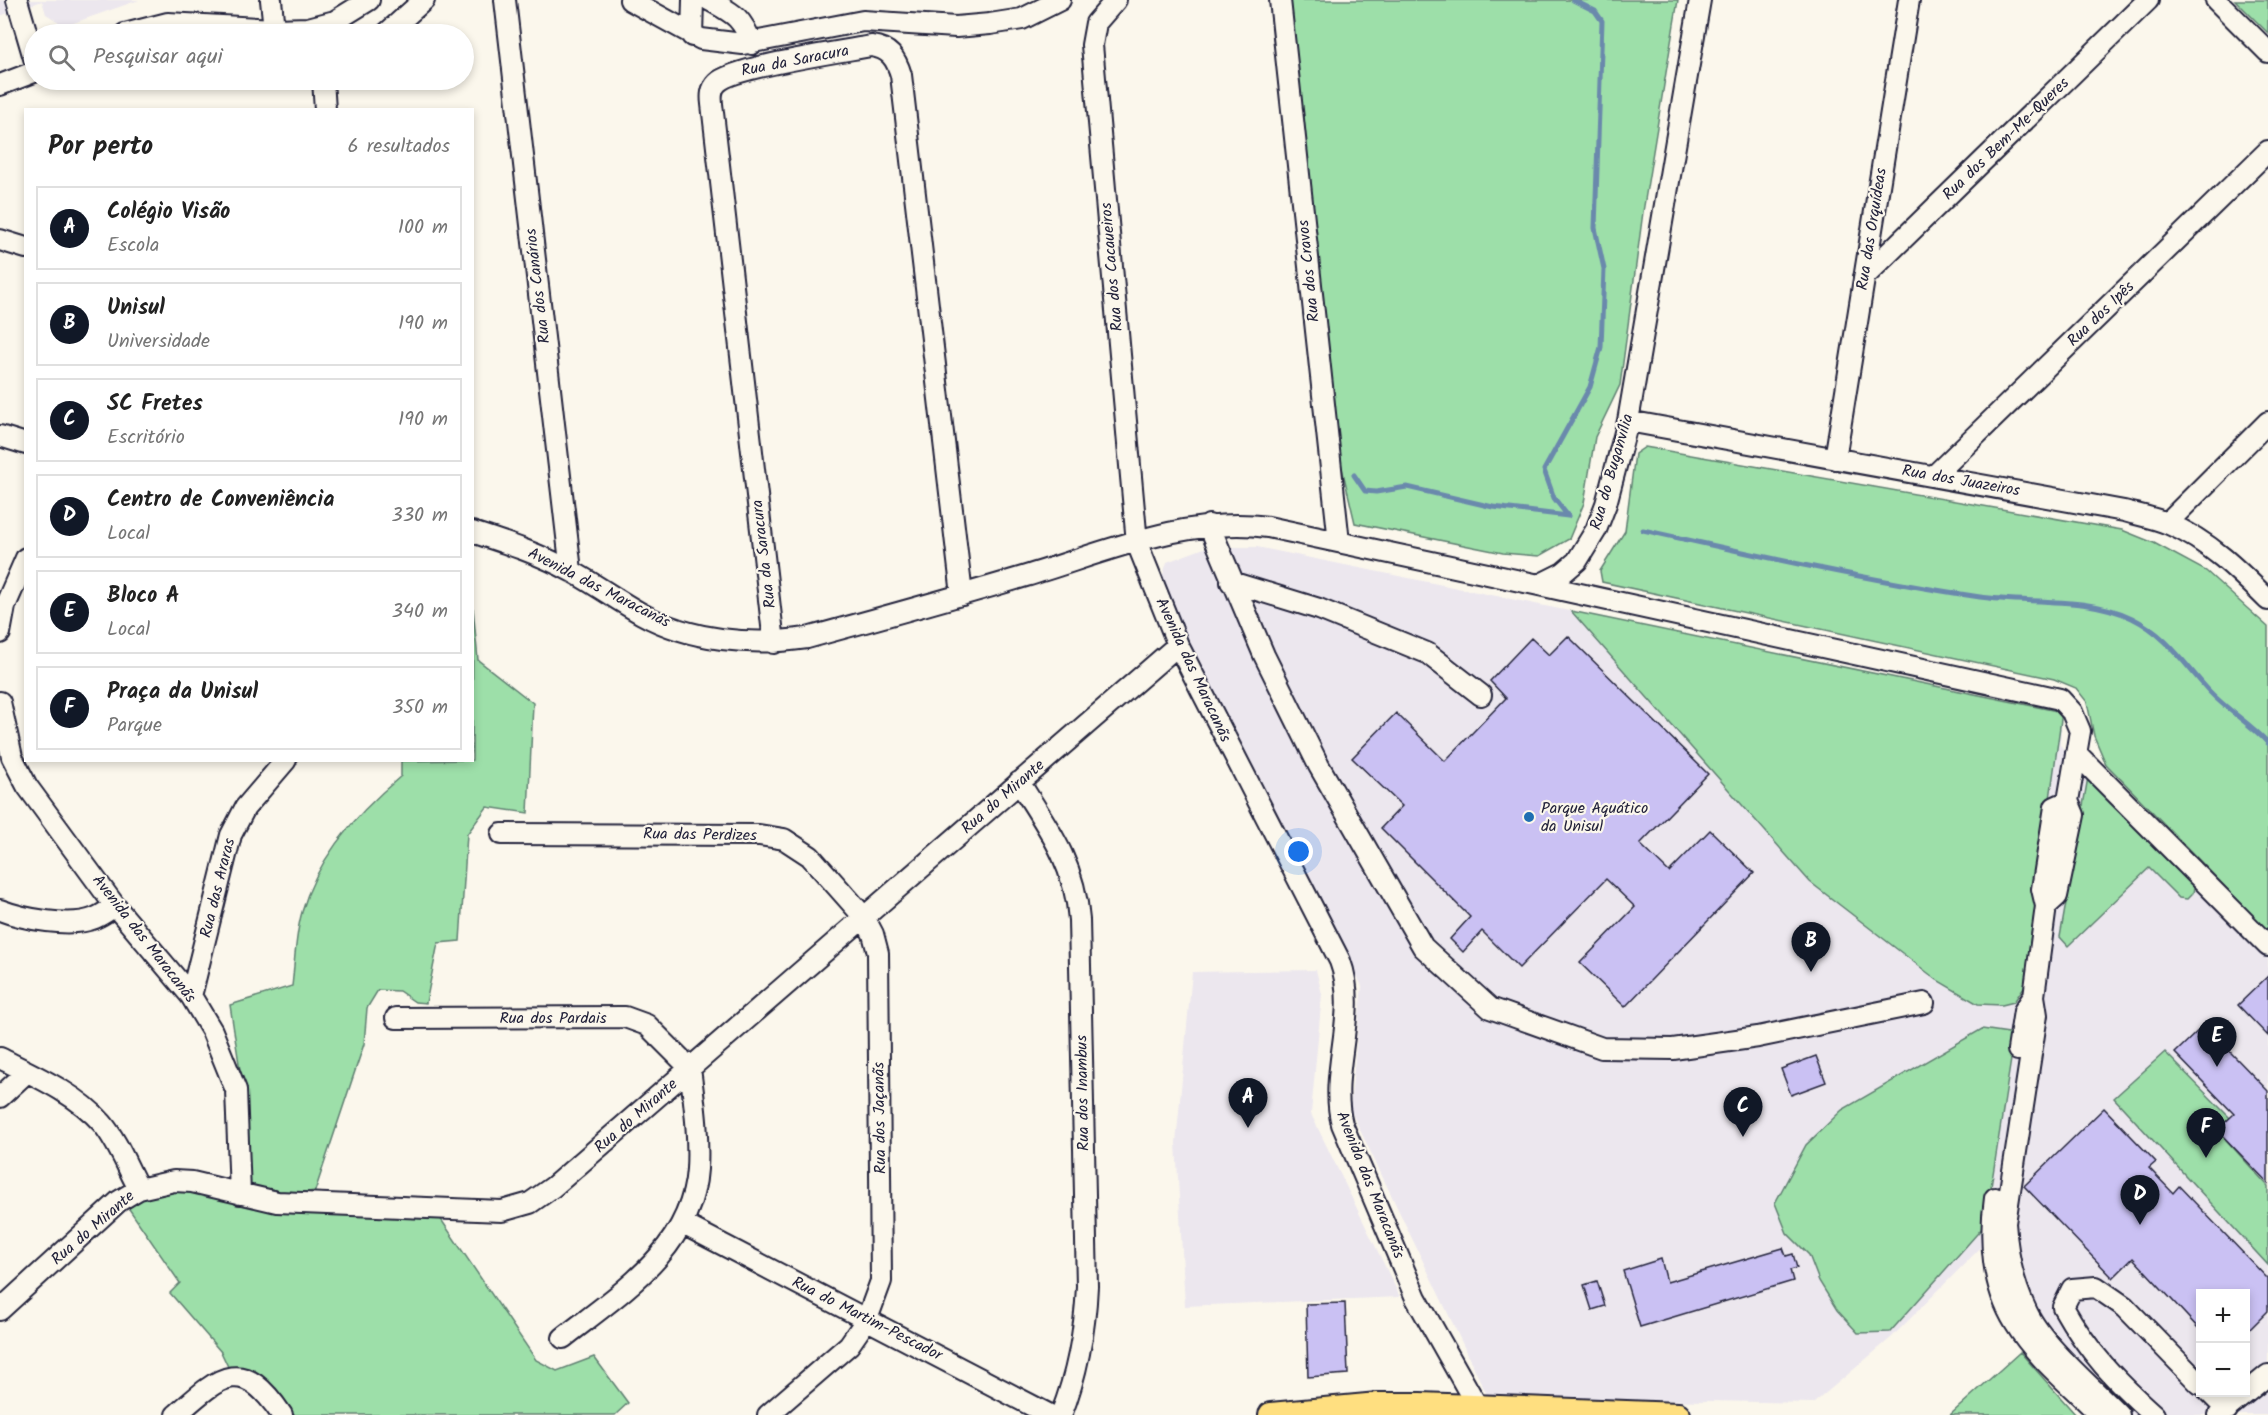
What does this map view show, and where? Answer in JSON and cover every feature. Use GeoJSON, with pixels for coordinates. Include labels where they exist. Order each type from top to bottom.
{"type":"FeatureCollection","features":[{"type":"Feature","properties":{"kind":"main road"},"geometry":{"type":"LineString","coordinates":[[1270,1415],[1378,1405],[1477,1406],[1678,1415]]}},
{"type":"Feature","properties":{"kind":"street"},"geometry":{"type":"LineString","coordinates":[[16,0],[24,26]]}},
{"type":"Feature","properties":{"kind":"street"},"geometry":{"type":"LineString","coordinates":[[271,0],[273,24]]}},
{"type":"Feature","properties":{"kind":"street"},"geometry":{"type":"LineString","coordinates":[[323,24],[335,21],[369,0]]}},
{"type":"Feature","properties":{"kind":"street"},"geometry":{"type":"LineString","coordinates":[[398,24],[424,0]]}},
{"type":"Feature","properties":{"kind":"street","name":"Rua dos Canários"},"geometry":{"type":"LineString","coordinates":[[505,0],[571,571]]}},
{"type":"Feature","properties":{"kind":"street"},"geometry":{"type":"LineString","coordinates":[[630,0],[692,36],[720,43],[752,44],[862,21],[956,27],[990,24],[1022,18],[1060,0]]}},
{"type":"Feature","properties":{"kind":"street"},"geometry":{"type":"LineString","coordinates":[[692,36],[693,0]]}},
{"type":"Feature","properties":{"kind":"street"},"geometry":{"type":"LineString","coordinates":[[709,0],[738,16],[752,44]]}},
{"type":"Feature","properties":{"kind":"street","name":"Rua dos Cacaueiros"},"geometry":{"type":"LineString","coordinates":[[1116,0],[1096,23],[1092,45],[1137,543]]}},
{"type":"Feature","properties":{"kind":"street","name":"Rua dos Cravos"},"geometry":{"type":"LineString","coordinates":[[1280,0],[1339,542]]}},
{"type":"Feature","properties":{"kind":"street","name":"Rua do Buganvília"},"geometry":{"type":"LineString","coordinates":[[1539,585],[1563,573],[1588,546],[1602,515],[1628,421],[1700,0]]}},
{"type":"Feature","properties":{"kind":"street","name":"Rua das Orquídeas"},"geometry":{"type":"LineString","coordinates":[[1835,459],[1909,0]]}},
{"type":"Feature","properties":{"kind":"street","name":"Rua dos Bem-Me-Queres"},"geometry":{"type":"LineString","coordinates":[[1864,278],[2148,0]]}},
{"type":"Feature","properties":{"kind":"street"},"geometry":{"type":"LineString","coordinates":[[2216,0],[2268,52]]}},
{"type":"Feature","properties":{"kind":"street"},"geometry":{"type":"LineString","coordinates":[[164,24],[186,24]]}},
{"type":"Feature","properties":{"kind":"street","name":"Rua da Saracura"},"geometry":{"type":"LineString","coordinates":[[774,643],[711,93],[716,83],[737,72],[871,46],[883,48],[897,63],[901,75],[962,595]]}},
{"type":"Feature","properties":{"kind":"street"},"geometry":{"type":"LineString","coordinates":[[0,85],[24,76]]}},
{"type":"Feature","properties":{"kind":"street"},"geometry":{"type":"LineString","coordinates":[[324,90],[325,108]]}},
{"type":"Feature","properties":{"kind":"street","name":"Rua dos Ipês"},"geometry":{"type":"LineString","coordinates":[[1934,476],[2268,152]]}},
{"type":"Feature","properties":{"kind":"street"},"geometry":{"type":"LineString","coordinates":[[0,240],[24,247]]}},
{"type":"Feature","properties":{"kind":"street","name":"Rua dos Juazeiros"},"geometry":{"type":"LineString","coordinates":[[1628,421],[2124,511],[2168,523],[2198,539],[2227,560],[2268,600]]}},
{"type":"Feature","properties":{"kind":"street"},"geometry":{"type":"LineString","coordinates":[[2168,523],[2268,422]]}},
{"type":"Feature","properties":{"kind":"street"},"geometry":{"type":"LineString","coordinates":[[0,436],[24,443]]}},
{"type":"Feature","properties":{"kind":"street"},"geometry":{"type":"LineString","coordinates":[[1137,543],[1209,525],[1240,523],[1268,527],[2060,699],[2072,712],[2080,731],[2068,801],[2055,807],[2042,889],[2046,906],[2034,996],[2037,1015],[2005,1223],[2007,1254],[2027,1314],[2090,1395],[2100,1415]]}},
{"type":"Feature","properties":{"kind":"street"},"geometry":{"type":"LineString","coordinates":[[1209,525],[1231,582],[1319,766],[1423,947],[1490,1008],[1602,1048],[1673,1050],[1758,1037],[1924,1003]]}},
{"type":"Feature","properties":{"kind":"street","name":"Avenida das Maracanãs"},"geometry":{"type":"LineString","coordinates":[[474,533],[538,555],[571,571],[643,615],[668,626],[723,639],[774,643],[807,638],[1137,543],[1178,645],[1342,968],[1348,997],[1337,1098],[1342,1124],[1416,1298],[1477,1406]]}},
{"type":"Feature","properties":{"kind":"street"},"geometry":{"type":"LineString","coordinates":[[0,633],[5,606],[24,563]]}},
{"type":"Feature","properties":{"kind":"street"},"geometry":{"type":"LineString","coordinates":[[1231,582],[1319,609],[1427,653],[1481,696]]}},
{"type":"Feature","properties":{"kind":"street","name":"Rua do Mirante"},"geometry":{"type":"LineString","coordinates":[[0,1310],[119,1201],[139,1189],[174,1180],[278,1202],[514,1209],[530,1203],[553,1187],[1178,645]]}},
{"type":"Feature","properties":{"kind":"street","name":"Avenida das Maracanãs"},"geometry":{"type":"LineString","coordinates":[[0,702],[12,757],[27,786],[116,906],[190,996],[212,1031],[236,1090],[240,1194]]}},
{"type":"Feature","properties":{"kind":"street"},"geometry":{"type":"LineString","coordinates":[[2076,753],[2268,946]]}},
{"type":"Feature","properties":{"kind":"street","name":"Rua das Araras"},"geometry":{"type":"LineString","coordinates":[[190,996],[231,835],[245,808],[284,762]]}},
{"type":"Feature","properties":{"kind":"street","name":"Rua dos Inambus"},"geometry":{"type":"LineString","coordinates":[[1019,782],[1066,859],[1078,899],[1087,1286],[1085,1320],[1076,1374],[1061,1415]]}},
{"type":"Feature","properties":{"kind":"street","name":"Rua das Perdizes"},"geometry":{"type":"LineString","coordinates":[[502,834],[759,835],[784,839],[810,856],[864,917]]}},
{"type":"Feature","properties":{"kind":"street"},"geometry":{"type":"LineString","coordinates":[[0,910],[21,918],[78,922],[94,919],[116,906]]}},
{"type":"Feature","properties":{"kind":"street","name":"Rua dos Jaçanãs"},"geometry":{"type":"LineString","coordinates":[[768,1415],[849,1345],[867,1319],[881,1281],[878,953],[873,934],[864,917]]}},
{"type":"Feature","properties":{"kind":"street","name":"Rua dos Pardais"},"geometry":{"type":"LineString","coordinates":[[396,1018],[625,1017],[647,1025],[690,1068]]}},
{"type":"Feature","properties":{"kind":"street"},"geometry":{"type":"LineString","coordinates":[[0,1058],[75,1101],[102,1124],[139,1189]]}},
{"type":"Feature","properties":{"kind":"street"},"geometry":{"type":"LineString","coordinates":[[563,1338],[652,1265],[673,1242],[683,1224],[697,1171],[690,1068]]}},
{"type":"Feature","properties":{"kind":"street"},"geometry":{"type":"LineString","coordinates":[[0,1097],[27,1072]]}},
{"type":"Feature","properties":{"kind":"street","name":"Rua do Martim-Pescador"},"geometry":{"type":"LineString","coordinates":[[683,1224],[1050,1415]]}},
{"type":"Feature","properties":{"kind":"street"},"geometry":{"type":"LineString","coordinates":[[2154,1415],[2109,1375],[2080,1337],[2063,1307],[2072,1289],[2096,1287],[2125,1307],[2196,1380]]}},
{"type":"Feature","properties":{"kind":"street"},"geometry":{"type":"LineString","coordinates":[[2090,1395],[2109,1375]]}},
{"type":"Feature","properties":{"kind":"street"},"geometry":{"type":"LineString","coordinates":[[2212,1397],[2223,1413],[2268,1375]]}},
{"type":"Feature","properties":{"kind":"street"},"geometry":{"type":"LineString","coordinates":[[176,1415],[217,1380],[239,1377],[259,1386],[282,1415]]}},
{"type":"Feature","properties":{"kind":"street"},"geometry":{"type":"LineString","coordinates":[[2090,1395],[2119,1415]]}},
{"type":"Feature","properties":{"kind":"shaded area"},"geometry":{"type":"Polygon","coordinates":[[[0,0],[139,0],[71,24],[62,24],[46,14],[42,1],[0,16],[0,0]]]}},
{"type":"Feature","properties":{"kind":"shaded area"},"geometry":{"type":"Polygon","coordinates":[[[1207,547],[1257,547],[2062,712],[2060,745],[2268,956],[2268,1415],[2128,1415],[2033,1314],[2012,1253],[2014,1214],[1892,1337],[1814,1403],[1488,1397],[1350,1109],[1362,986],[1160,584],[1167,562],[1207,547]]]}},
{"type":"Feature","properties":{"kind":"shaded area"},"geometry":{"type":"Polygon","coordinates":[[[1316,970],[1322,994],[1311,1114],[1400,1297],[1185,1306],[1176,1143],[1192,972],[1316,970]]]}},
{"type":"Feature","properties":{"kind":"green space"},"geometry":{"type":"Polygon","coordinates":[[[1290,0],[1678,0],[1643,212],[1620,385],[1595,437],[1584,503],[1569,539],[1539,556],[1503,553],[1355,523],[1338,451],[1290,0]]]}},
{"type":"Feature","properties":{"kind":"green space"},"geometry":{"type":"Polygon","coordinates":[[[2235,0],[2268,0],[2268,33],[2235,0]]]}},
{"type":"Feature","properties":{"kind":"green space"},"geometry":{"type":"Polygon","coordinates":[[[1645,447],[2122,530],[2154,543],[2206,571],[2268,627],[2268,931],[2106,764],[2094,736],[2087,702],[2076,688],[2054,679],[1602,582],[1600,571],[1625,531],[1635,454],[1645,447]]]}},
{"type":"Feature","properties":{"kind":"green space"},"geometry":{"type":"Polygon","coordinates":[[[1571,611],[2062,712],[2024,987],[2014,1002],[2002,1005],[1978,1004],[1937,980],[1810,882],[1571,611]]]}},
{"type":"Feature","properties":{"kind":"green space"},"geometry":{"type":"Polygon","coordinates":[[[474,618],[478,660],[533,703],[528,813],[487,807],[467,834],[460,941],[438,943],[426,1003],[415,1002],[399,991],[378,990],[367,1008],[364,1044],[315,1191],[284,1195],[246,1187],[242,1083],[230,1005],[292,986],[302,912],[318,873],[341,837],[401,776],[401,762],[474,762],[474,618]]]}},
{"type":"Feature","properties":{"kind":"green space"},"geometry":{"type":"Polygon","coordinates":[[[2088,777],[2195,882],[2193,893],[2187,899],[2179,898],[2149,868],[2068,946],[2060,937],[2088,777]]]}},
{"type":"Feature","properties":{"kind":"green space"},"geometry":{"type":"Polygon","coordinates":[[[1982,1029],[2015,1034],[1985,1225],[1890,1332],[1858,1333],[1837,1310],[1819,1281],[1809,1255],[1787,1233],[1775,1203],[1806,1145],[1842,1110],[1982,1029]]]}},
{"type":"Feature","properties":{"kind":"green space"},"geometry":{"type":"Polygon","coordinates":[[[2165,1052],[2230,1118],[2218,1131],[2268,1186],[2268,1265],[2114,1098],[2165,1052]]]}},
{"type":"Feature","properties":{"kind":"green space"},"geometry":{"type":"Polygon","coordinates":[[[157,1187],[436,1212],[536,1360],[557,1371],[594,1357],[628,1403],[615,1415],[288,1415],[231,1373],[221,1352],[170,1293],[180,1283],[125,1203],[157,1187]]]}},
{"type":"Feature","properties":{"kind":"green space"},"geometry":{"type":"Polygon","coordinates":[[[2020,1352],[2076,1415],[1950,1415],[2020,1352]]]}},
{"type":"Feature","properties":{"kind":"building","name":"Parque Aquático da Unisul"},"geometry":{"type":"Polygon","coordinates":[[[1568,636],[1708,774],[1640,844],[1669,872],[1710,830],[1754,873],[1625,1007],[1580,963],[1635,907],[1606,879],[1519,968],[1482,931],[1463,952],[1450,939],[1470,917],[1381,828],[1402,806],[1352,758],[1396,713],[1445,761],[1506,698],[1490,681],[1531,638],[1549,655],[1568,636]]]}},
{"type":"Feature","properties":{"kind":"building"},"geometry":{"type":"Polygon","coordinates":[[[2268,976],[2268,1036],[2238,1005],[2268,976]]]}},
{"type":"Feature","properties":{"kind":"building"},"geometry":{"type":"Polygon","coordinates":[[[2204,1025],[2268,1091],[2268,1183],[2217,1130],[2234,1114],[2175,1053],[2204,1025]]]}},
{"type":"Feature","properties":{"kind":"building"},"geometry":{"type":"Polygon","coordinates":[[[1816,1056],[1826,1082],[1791,1095],[1781,1069],[1816,1056]]]}},
{"type":"Feature","properties":{"kind":"building"},"geometry":{"type":"Polygon","coordinates":[[[2104,1108],[2156,1162],[2149,1168],[2173,1193],[2179,1186],[2268,1279],[2268,1311],[2250,1329],[2250,1289],[2196,1289],[2196,1326],[2133,1258],[2113,1278],[2024,1186],[2104,1108]]]}},
{"type":"Feature","properties":{"kind":"building"},"geometry":{"type":"Polygon","coordinates":[[[1783,1248],[1786,1256],[1793,1254],[1797,1268],[1790,1270],[1793,1281],[1640,1327],[1623,1271],[1661,1259],[1667,1282],[1783,1248]]]}},
{"type":"Feature","properties":{"kind":"building"},"geometry":{"type":"Polygon","coordinates":[[[1597,1281],[1605,1306],[1592,1310],[1584,1285],[1597,1281]]]}},
{"type":"Feature","properties":{"kind":"building"},"geometry":{"type":"Polygon","coordinates":[[[1345,1303],[1348,1374],[1308,1377],[1306,1304],[1345,1303]]]}},
{"type":"Feature","properties":{"kind":"waterway"},"geometry":{"type":"LineString","coordinates":[[1568,516],[1554,498],[1544,470],[1590,387],[1601,347],[1604,269],[1595,228],[1602,21],[1595,11],[1573,0]]}},
{"type":"Feature","properties":{"kind":"waterway"},"geometry":{"type":"LineString","coordinates":[[1354,475],[1365,491],[1376,492],[1407,487],[1493,507],[1568,516]]}},
{"type":"Feature","properties":{"kind":"waterway"},"geometry":{"type":"LineString","coordinates":[[1643,530],[1895,583],[1980,597],[2058,602],[2096,606],[2114,611],[2132,618],[2155,633],[2175,651],[2217,699],[2268,743]]}},
{"type":"Feature","properties":{"kind":"place","name":"Parque Aquático da Unisul"},"geometry":{"type":"Point","coordinates":[1529,817]}},
{"type":"Feature","properties":{"kind":"place","name":"Unisul"},"geometry":{"type":"Point","coordinates":[1811,972]}},
{"type":"Feature","properties":{"kind":"place","name":"Bloco A"},"geometry":{"type":"Point","coordinates":[2217,1067]}},
{"type":"Feature","properties":{"kind":"place","name":"Colégio Visão"},"geometry":{"type":"Point","coordinates":[1248,1128]}},
{"type":"Feature","properties":{"kind":"place","name":"SC Fretes"},"geometry":{"type":"Point","coordinates":[1743,1137]}},
{"type":"Feature","properties":{"kind":"place","name":"Praça da Unisul"},"geometry":{"type":"Point","coordinates":[2206,1158]}},
{"type":"Feature","properties":{"kind":"place","name":"Centro de Conveniência"},"geometry":{"type":"Point","coordinates":[2140,1225]}}]}
